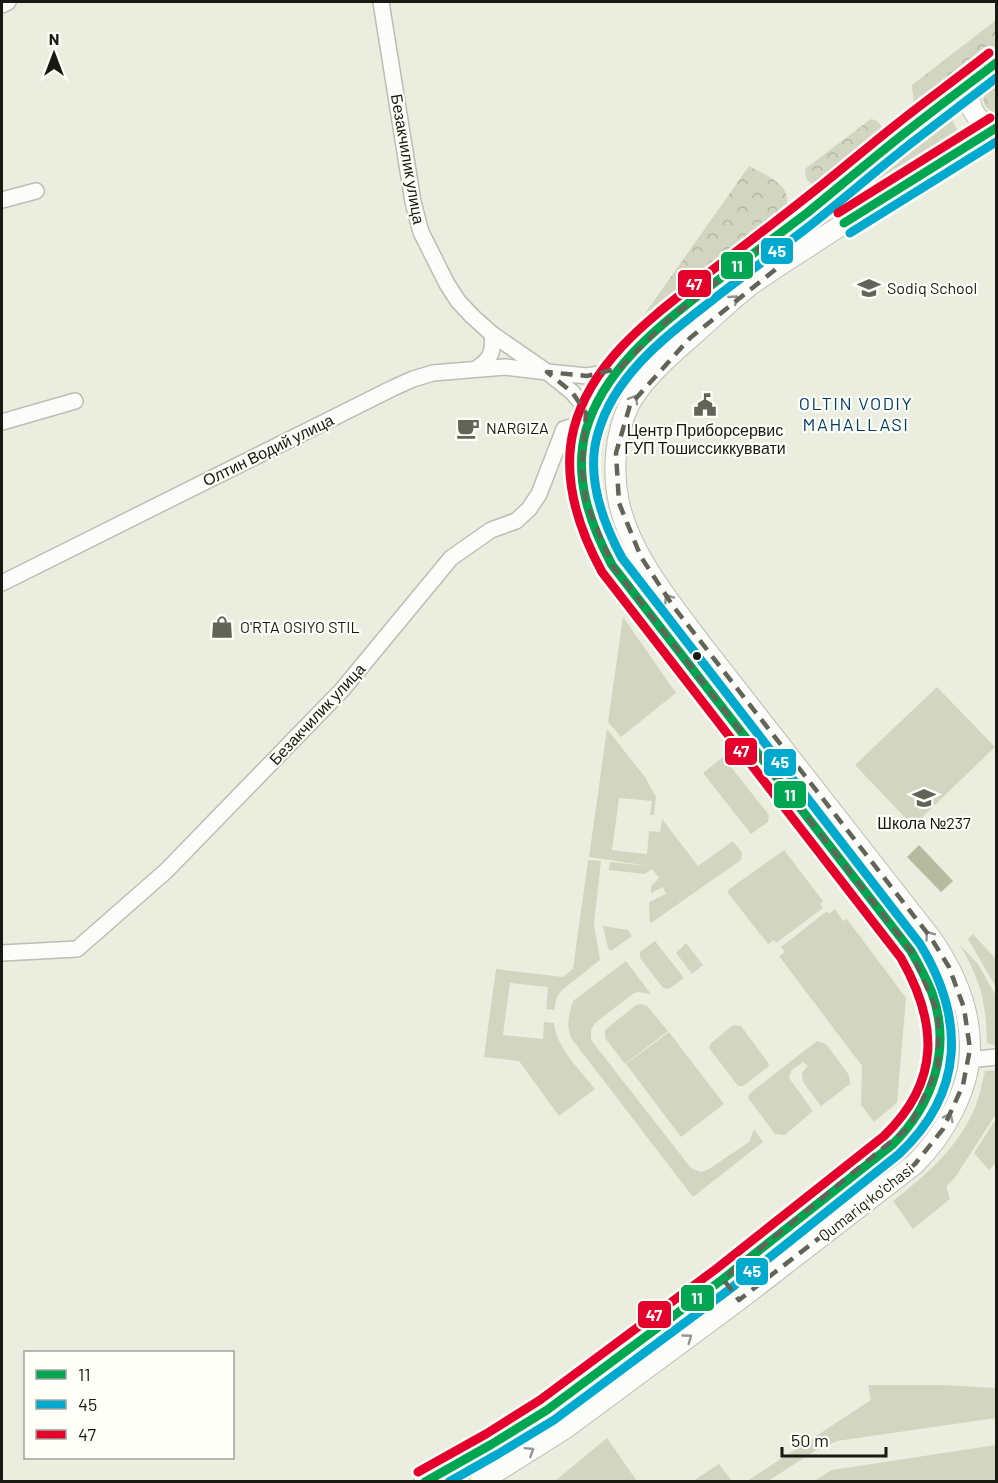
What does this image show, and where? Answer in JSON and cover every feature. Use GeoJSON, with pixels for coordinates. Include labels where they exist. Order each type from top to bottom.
{"type":"FeatureCollection","features":[{"type":"Feature","properties":{"kind":"main road","name":"Qumariq ko'chasi"},"geometry":{"type":"LineString","coordinates":[[424,1482],[547,1410],[723,1279],[892,1145],[910,1126],[930,1091],[938,1067],[941,1040],[935,1000],[925,975],[911,951],[612,565],[596,535],[586,502],[582,468],[583,448],[586,430],[600,398],[620,368],[643,342],[996,63]]}},
{"type":"Feature","properties":{"kind":"main road"},"geometry":{"type":"LineString","coordinates":[[972,82],[969,97],[971,107],[976,116],[985,124],[996,128]]}},
{"type":"Feature","properties":{"kind":"main road","name":"Qumariq ko'chasi"},"geometry":{"type":"LineString","coordinates":[[480,1482],[566,1428],[739,1300],[915,1164],[935,1142],[951,1116],[963,1085],[969,1060],[969,1038],[964,1008],[954,977],[943,957],[932,938],[673,606],[644,562],[624,520],[619,503],[616,461],[618,437],[637,392],[668,358],[748,287],[851,218],[996,128]]}},
{"type":"Feature","properties":{"kind":"main road"},"geometry":{"type":"LineString","coordinates":[[770,240],[786,261]]}},
{"type":"Feature","properties":{"kind":"main road"},"geometry":{"type":"LineString","coordinates":[[810,821],[828,806]]}},
{"type":"Feature","properties":{"kind":"main road"},"geometry":{"type":"LineString","coordinates":[[723,1279],[739,1300]]}},
{"type":"Feature","properties":{"kind":"street"},"geometry":{"type":"LineString","coordinates":[[2,5],[9,2]]}},
{"type":"Feature","properties":{"kind":"street","name":"Безакчилик улица"},"geometry":{"type":"LineString","coordinates":[[381,2],[411,193],[421,232],[458,301],[492,334],[547,372]]}},
{"type":"Feature","properties":{"kind":"street"},"geometry":{"type":"LineString","coordinates":[[2,200],[36,191]]}},
{"type":"Feature","properties":{"kind":"street"},"geometry":{"type":"LineString","coordinates":[[476,369],[491,354],[492,334]]}},
{"type":"Feature","properties":{"kind":"street","name":"Олтин Водий улица"},"geometry":{"type":"LineString","coordinates":[[2,583],[393,388],[433,373],[505,367],[587,376],[620,368]]}},
{"type":"Feature","properties":{"kind":"street"},"geometry":{"type":"LineString","coordinates":[[547,372],[572,392],[583,405],[589,422]]}},
{"type":"Feature","properties":{"kind":"street"},"geometry":{"type":"LineString","coordinates":[[2,422],[75,401]]}},
{"type":"Feature","properties":{"kind":"street","name":"Безакчилик улица"},"geometry":{"type":"LineString","coordinates":[[2,953],[77,949],[166,871],[342,690],[451,558],[491,530],[516,521],[529,509],[539,494],[564,429],[589,422]]}},
{"type":"Feature","properties":{"kind":"street"},"geometry":{"type":"LineString","coordinates":[[969,1060],[996,1057]]}},
{"type":"Feature","properties":{"kind":"highlighted area"},"geometry":{"type":"Polygon","coordinates":[[[770,240],[786,261],[690,338],[630,405],[616,453],[619,503],[641,557],[673,606],[931,938],[949,967],[964,1008],[970,1049],[963,1085],[943,1129],[915,1164],[739,1300],[723,1279],[910,1126],[938,1067],[938,1013],[911,951],[612,565],[586,502],[582,468],[586,413],[572,392],[547,372],[587,376],[620,368],[668,320],[770,240]]]}},
{"type":"Feature","properties":{"kind":"green space"},"geometry":{"type":"Polygon","coordinates":[[[996,20],[996,45],[914,108],[912,85],[996,20]]]}},
{"type":"Feature","properties":{"kind":"green space"},"geometry":{"type":"Polygon","coordinates":[[[996,83],[996,113],[988,108],[983,100],[986,92],[996,83]]]}},
{"type":"Feature","properties":{"kind":"green space"},"geometry":{"type":"Polygon","coordinates":[[[951,117],[956,128],[963,135],[794,240],[792,237],[951,117]]]}},
{"type":"Feature","properties":{"kind":"green space"},"geometry":{"type":"Polygon","coordinates":[[[871,119],[880,125],[882,130],[880,136],[819,184],[812,184],[807,180],[806,168],[871,119]]]}},
{"type":"Feature","properties":{"kind":"green space"},"geometry":{"type":"Polygon","coordinates":[[[749,166],[771,178],[783,189],[787,195],[784,212],[644,315],[749,166]]]}},
{"type":"Feature","properties":{"kind":"green space"},"geometry":{"type":"Polygon","coordinates":[[[623,617],[676,693],[621,737],[608,722],[623,617]]]}},
{"type":"Feature","properties":{"kind":"green space"},"geometry":{"type":"Polygon","coordinates":[[[937,687],[995,747],[913,826],[855,765],[937,687]]]}},
{"type":"Feature","properties":{"kind":"green space"},"geometry":{"type":"Polygon","coordinates":[[[607,729],[645,777],[656,797],[654,815],[650,815],[652,801],[619,798],[612,850],[647,854],[649,831],[660,832],[662,819],[698,866],[733,841],[742,853],[741,860],[651,923],[649,902],[666,894],[663,887],[651,893],[651,886],[659,878],[652,869],[645,874],[609,870],[610,862],[650,866],[589,857],[607,729]]]}},
{"type":"Feature","properties":{"kind":"green space"},"geometry":{"type":"Polygon","coordinates":[[[723,757],[769,815],[768,822],[751,834],[703,773],[723,757]]]}},
{"type":"Feature","properties":{"kind":"green space"},"geometry":{"type":"Polygon","coordinates":[[[784,850],[823,901],[820,904],[823,908],[776,943],[774,940],[768,944],[728,890],[784,850]]]}},
{"type":"Feature","properties":{"kind":"green space"},"geometry":{"type":"Polygon","coordinates":[[[588,860],[601,861],[594,924],[600,960],[562,990],[557,997],[554,1010],[546,1009],[548,987],[510,983],[503,1035],[543,1039],[544,1022],[554,1023],[559,1041],[595,1089],[559,1116],[519,1061],[484,1057],[496,969],[563,977],[573,969],[588,860]]]}},
{"type":"Feature","properties":{"kind":"green space"},"geometry":{"type":"Polygon","coordinates":[[[835,909],[843,921],[847,919],[906,998],[897,1103],[874,1122],[861,1105],[862,1066],[779,956],[785,952],[781,947],[827,911],[829,914],[835,909]]]}},
{"type":"Feature","properties":{"kind":"green space"},"geometry":{"type":"Polygon","coordinates":[[[603,926],[628,930],[632,936],[611,951],[608,948],[603,926]]]}},
{"type":"Feature","properties":{"kind":"green space"},"geometry":{"type":"Polygon","coordinates":[[[973,934],[996,959],[996,987],[968,939],[973,934]]]}},
{"type":"Feature","properties":{"kind":"green space"},"geometry":{"type":"Polygon","coordinates":[[[655,941],[684,978],[669,989],[663,988],[640,958],[640,952],[655,941]]]}},
{"type":"Feature","properties":{"kind":"green space"},"geometry":{"type":"Polygon","coordinates":[[[686,943],[703,965],[692,974],[676,953],[686,943]]]}},
{"type":"Feature","properties":{"kind":"green space"},"geometry":{"type":"Polygon","coordinates":[[[960,945],[978,964],[996,996],[996,1046],[987,1043],[984,1003],[978,981],[960,945]]]}},
{"type":"Feature","properties":{"kind":"green space"},"geometry":{"type":"Polygon","coordinates":[[[626,961],[651,994],[634,993],[595,1023],[591,1030],[591,1040],[691,1168],[701,1172],[709,1169],[749,1142],[754,1129],[763,1142],[693,1197],[569,1033],[570,1010],[573,1001],[626,961]]]}},
{"type":"Feature","properties":{"kind":"green space"},"geometry":{"type":"Polygon","coordinates":[[[636,1005],[647,1006],[668,1031],[625,1064],[605,1038],[605,1030],[636,1005]]]}},
{"type":"Feature","properties":{"kind":"green space"},"geometry":{"type":"Polygon","coordinates":[[[733,1025],[741,1026],[769,1064],[743,1086],[738,1086],[709,1048],[710,1044],[733,1025]]]}},
{"type":"Feature","properties":{"kind":"green space"},"geometry":{"type":"Polygon","coordinates":[[[669,1032],[724,1104],[681,1137],[626,1064],[669,1032]]]}},
{"type":"Feature","properties":{"kind":"green space"},"geometry":{"type":"Polygon","coordinates":[[[817,1041],[826,1044],[849,1075],[850,1084],[821,1106],[803,1082],[802,1072],[808,1066],[803,1062],[791,1071],[789,1078],[813,1111],[785,1135],[775,1134],[748,1098],[750,1093],[817,1041]]]}},
{"type":"Feature","properties":{"kind":"green space"},"geometry":{"type":"Polygon","coordinates":[[[996,1070],[996,1114],[954,1179],[946,1186],[950,1199],[913,1229],[893,1201],[929,1170],[951,1147],[975,1107],[985,1071],[996,1070]]]}},
{"type":"Feature","properties":{"kind":"green space"},"geometry":{"type":"Polygon","coordinates":[[[996,1119],[996,1163],[989,1170],[974,1153],[996,1119]]]}},
{"type":"Feature","properties":{"kind":"green space"},"geometry":{"type":"Polygon","coordinates":[[[868,1385],[996,1388],[996,1418],[837,1441],[818,1449],[768,1481],[747,1481],[871,1400],[868,1385]]]}},
{"type":"Feature","properties":{"kind":"green space"},"geometry":{"type":"Polygon","coordinates":[[[607,1438],[637,1481],[555,1481],[607,1438]]]}},
{"type":"Feature","properties":{"kind":"green space"},"geometry":{"type":"Polygon","coordinates":[[[996,1445],[996,1481],[814,1481],[832,1470],[996,1445]]]}},
{"type":"Feature","properties":{"kind":"green space"},"geometry":{"type":"Polygon","coordinates":[[[719,1464],[732,1481],[693,1481],[719,1464]]]}},
{"type":"Feature","properties":{"kind":"shaded area"},"geometry":{"type":"Polygon","coordinates":[[[919,845],[953,881],[941,892],[907,857],[919,845]]]}},
{"type":"Feature","properties":{"kind":"transit line","name":"47"},"geometry":{"type":"LineString","coordinates":[[418,1472],[486,1434],[540,1400],[716,1269],[884,1136],[903,1115],[916,1094],[924,1073],[928,1051],[927,1028],[922,1005],[901,958],[602,572],[586,538],[574,502],[570,447],[582,405],[594,383],[608,363],[641,328],[989,53]]}},
{"type":"Feature","properties":{"kind":"transit line","name":"11"},"geometry":{"type":"LineString","coordinates":[[425,1482],[547,1410],[723,1279],[892,1145],[906,1129],[928,1094],[935,1075],[940,1034],[938,1014],[932,993],[920,966],[911,951],[612,565],[597,533],[586,500],[581,465],[582,448],[594,408],[605,388],[634,351],[651,335],[705,290],[807,213],[906,132],[996,63]]}},
{"type":"Feature","properties":{"kind":"transit line","name":"45"},"geometry":{"type":"LineString","coordinates":[[449,1482],[554,1420],[730,1289],[899,1154],[921,1130],[947,1080],[951,1054],[951,1027],[945,999],[935,972],[920,944],[622,558],[602,514],[593,465],[594,449],[606,411],[617,392],[645,357],[697,312],[996,78]]}},
{"type":"Feature","properties":{"kind":"transit line","name":"47"},"geometry":{"type":"LineString","coordinates":[[838,213],[990,118]]}},
{"type":"Feature","properties":{"kind":"transit line","name":"11"},"geometry":{"type":"LineString","coordinates":[[844,223],[996,128]]}},
{"type":"Feature","properties":{"kind":"transit line","name":"45"},"geometry":{"type":"LineString","coordinates":[[850,233],[996,142]]}},
{"type":"Feature","properties":{"kind":"place","name":"Sodiq School"},"geometry":{"type":"Point","coordinates":[869,288]}},
{"type":"Feature","properties":{"kind":"place","name":"Центр Приборсервис ГУП Тошиссиккуввати"},"geometry":{"type":"Point","coordinates":[705,405]}},
{"type":"Feature","properties":{"kind":"place","name":"NARGIZA"},"geometry":{"type":"Point","coordinates":[468,428]}},
{"type":"Feature","properties":{"kind":"place","name":"O'RTA OSIYO STIL"},"geometry":{"type":"Point","coordinates":[222,627]}},
{"type":"Feature","properties":{"kind":"place","name":"Школа №237"},"geometry":{"type":"Point","coordinates":[924,798]}},
{"type":"Feature","properties":{"kind":"district","name":"OLTIN VODIY MAHALLASI"},"geometry":{"type":"Point","coordinates":[856,414]}}]}
